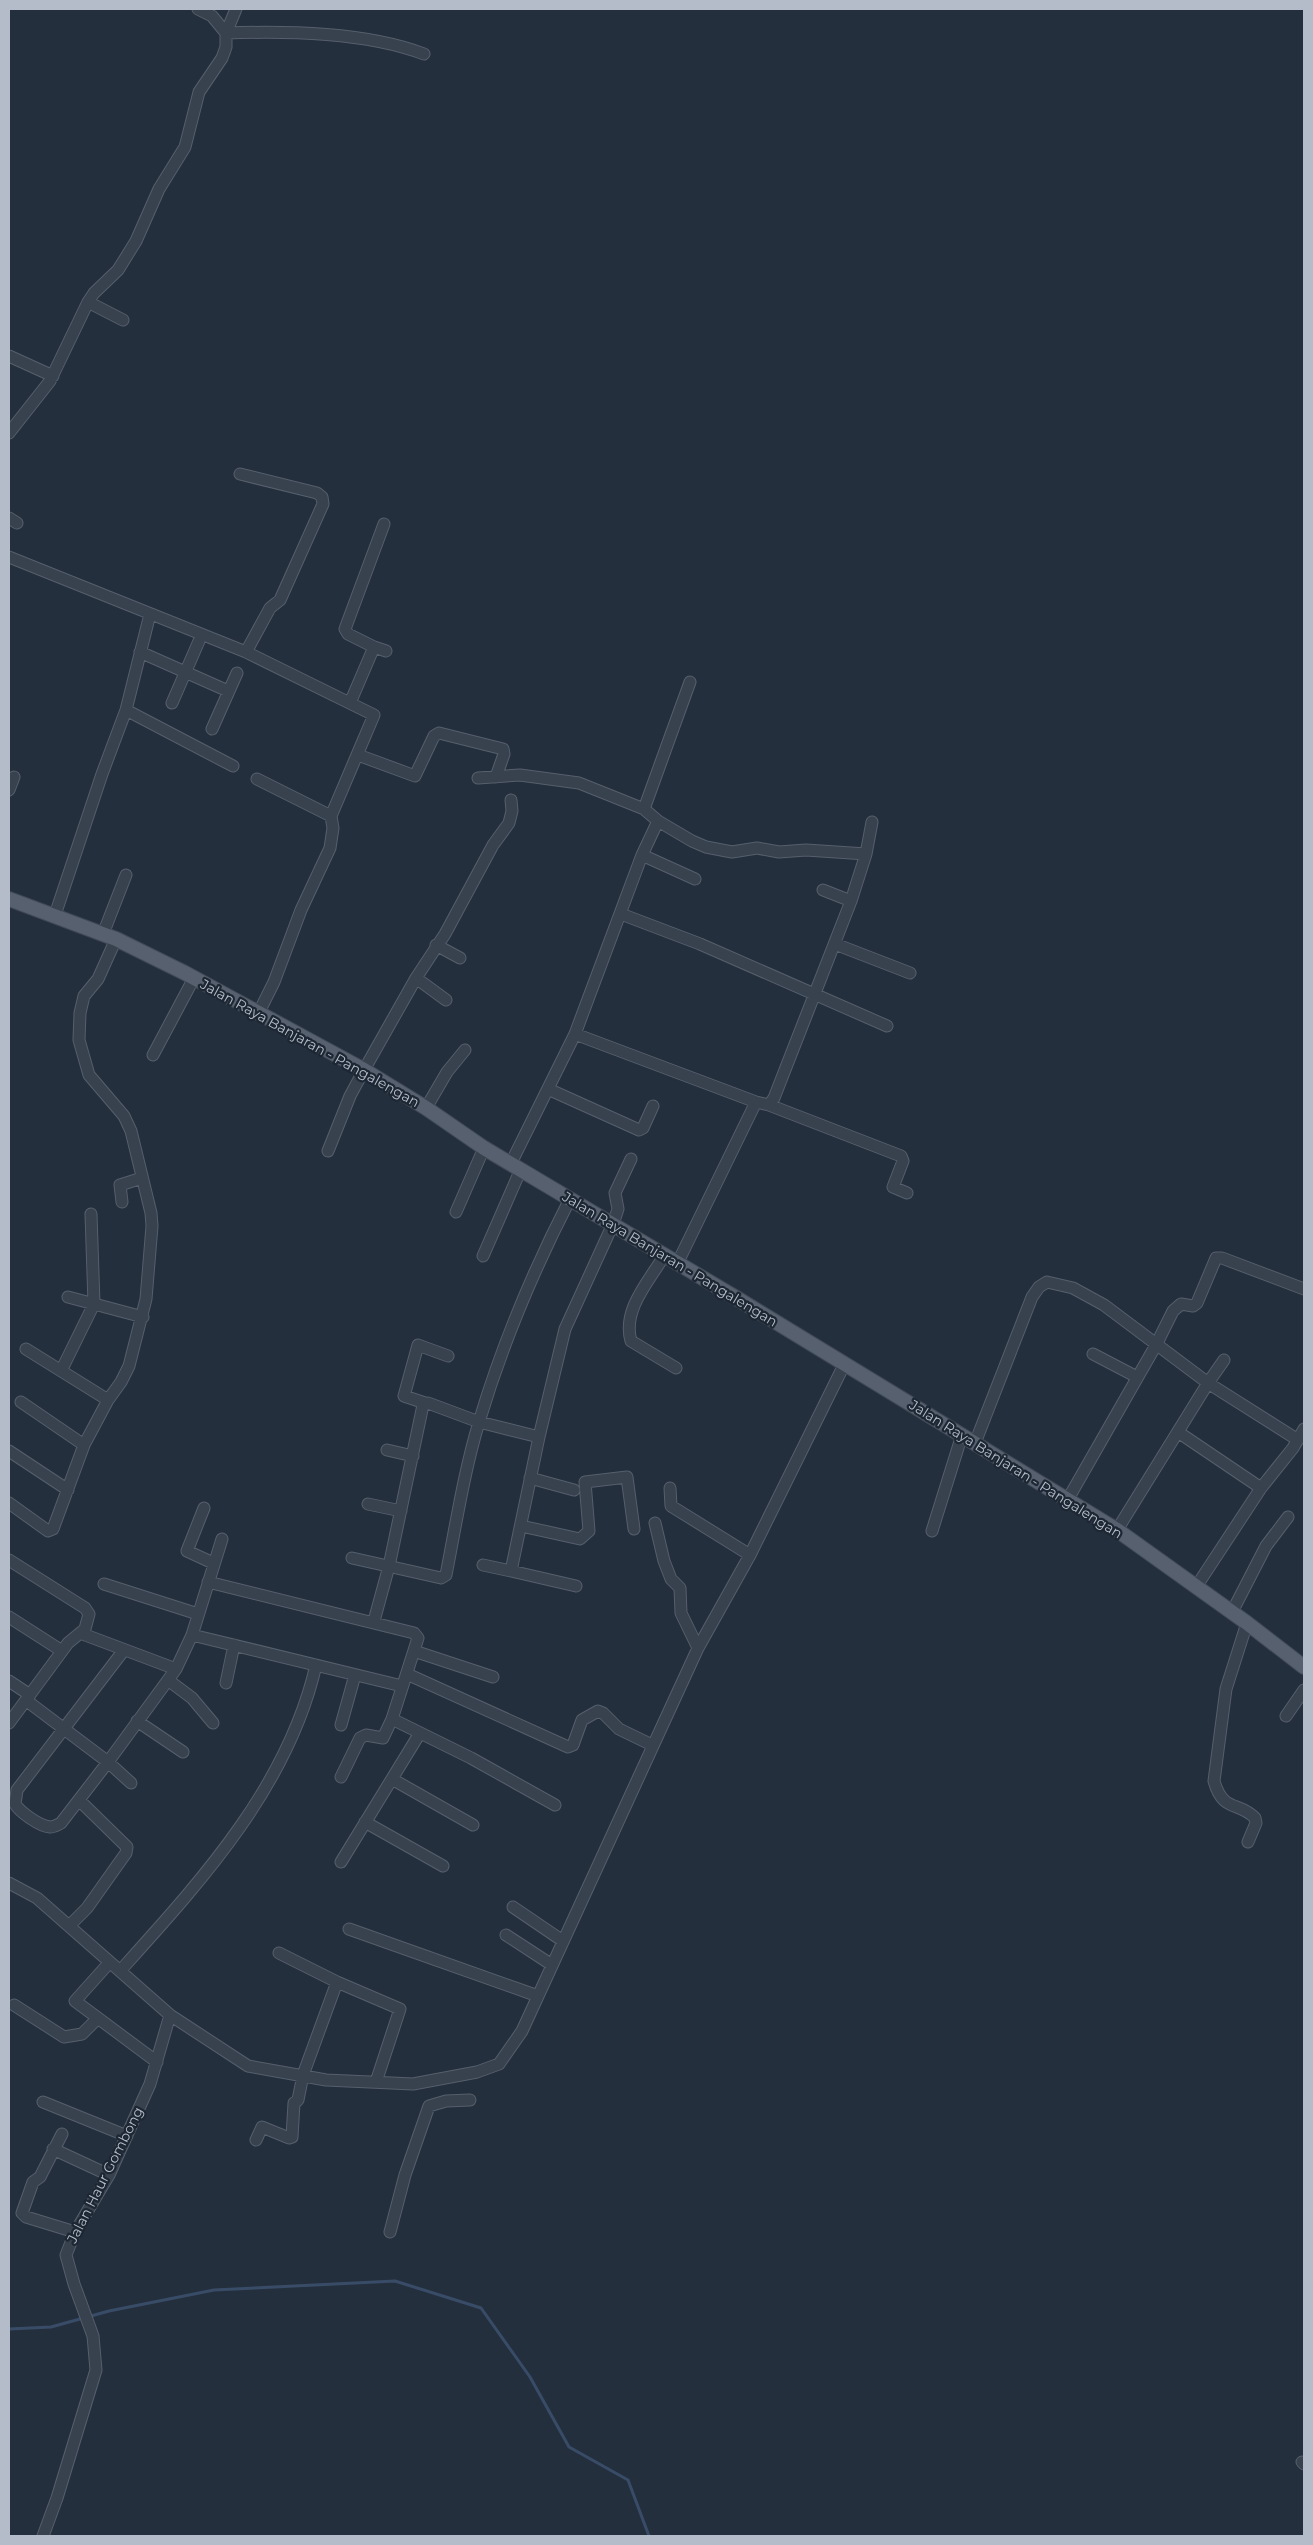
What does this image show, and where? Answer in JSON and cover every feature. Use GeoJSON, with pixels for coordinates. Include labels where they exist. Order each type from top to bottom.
{"type":"FeatureCollection","features":[{"type":"Feature","properties":{"kind":"main road","name":"Jalan Raya Banjaran - Pangalengan"},"geometry":{"type":"LineString","coordinates":[[9,899],[110,937],[259,1012],[364,1070],[426,1108],[484,1148],[1118,1530],[1247,1622],[1304,1667]]}},
{"type":"Feature","properties":{"kind":"street"},"geometry":{"type":"LineString","coordinates":[[198,9],[212,16],[226,33]]}},
{"type":"Feature","properties":{"kind":"street"},"geometry":{"type":"LineString","coordinates":[[9,433],[53,376],[88,302],[94,293],[118,270],[136,241],[159,189],[184,147],[194,102],[204,84],[214,72],[226,47],[226,33],[236,9]]}},
{"type":"Feature","properties":{"kind":"street"},"geometry":{"type":"LineString","coordinates":[[226,33],[252,32],[368,38],[397,43],[424,54]]}},
{"type":"Feature","properties":{"kind":"street"},"geometry":{"type":"LineString","coordinates":[[88,302],[123,320]]}},
{"type":"Feature","properties":{"kind":"street"},"geometry":{"type":"LineString","coordinates":[[9,356],[53,376]]}},
{"type":"Feature","properties":{"kind":"street"},"geometry":{"type":"LineString","coordinates":[[240,474],[317,493],[322,497],[324,504],[280,600],[270,608],[246,652]]}},
{"type":"Feature","properties":{"kind":"street"},"geometry":{"type":"LineString","coordinates":[[384,524],[345,628],[348,634],[386,651]]}},
{"type":"Feature","properties":{"kind":"street"},"geometry":{"type":"LineString","coordinates":[[9,557],[246,652],[374,715],[331,816],[333,836],[330,848],[301,910],[274,982],[259,1012]]}},
{"type":"Feature","properties":{"kind":"street"},"geometry":{"type":"LineString","coordinates":[[55,916],[102,774],[126,710],[150,614]]}},
{"type":"Feature","properties":{"kind":"street"},"geometry":{"type":"LineString","coordinates":[[172,703],[200,641]]}},
{"type":"Feature","properties":{"kind":"street"},"geometry":{"type":"LineString","coordinates":[[350,703],[374,647]]}},
{"type":"Feature","properties":{"kind":"street"},"geometry":{"type":"LineString","coordinates":[[140,652],[228,691]]}},
{"type":"Feature","properties":{"kind":"street"},"geometry":{"type":"LineString","coordinates":[[212,729],[237,673]]}},
{"type":"Feature","properties":{"kind":"street"},"geometry":{"type":"LineString","coordinates":[[644,809],[690,682]]}},
{"type":"Feature","properties":{"kind":"street"},"geometry":{"type":"LineString","coordinates":[[126,710],[233,766]]}},
{"type":"Feature","properties":{"kind":"street"},"geometry":{"type":"LineString","coordinates":[[358,755],[415,776],[434,736],[439,733],[503,749],[504,754],[496,777]]}},
{"type":"Feature","properties":{"kind":"street"},"geometry":{"type":"LineString","coordinates":[[478,778],[520,775],[579,783],[644,809],[658,821],[706,847],[732,852],[757,848],[779,852],[806,850],[866,854]]}},
{"type":"Feature","properties":{"kind":"street"},"geometry":{"type":"LineString","coordinates":[[9,790],[14,777]]}},
{"type":"Feature","properties":{"kind":"street"},"geometry":{"type":"LineString","coordinates":[[257,779],[331,816]]}},
{"type":"Feature","properties":{"kind":"street"},"geometry":{"type":"LineString","coordinates":[[328,1151],[350,1096],[364,1070],[416,978],[445,934],[492,845],[508,823],[512,811],[511,800]]}},
{"type":"Feature","properties":{"kind":"street"},"geometry":{"type":"LineString","coordinates":[[483,1256],[516,1166],[548,1089],[575,1034],[642,855],[658,821]]}},
{"type":"Feature","properties":{"kind":"street"},"geometry":{"type":"LineString","coordinates":[[769,1105],[774,1098],[851,901],[866,854],[872,822]]}},
{"type":"Feature","properties":{"kind":"street"},"geometry":{"type":"LineString","coordinates":[[642,855],[695,879]]}},
{"type":"Feature","properties":{"kind":"street"},"geometry":{"type":"LineString","coordinates":[[9,1503],[51,1530],[84,1445],[108,1400],[126,1375],[143,1317],[152,1226],[142,1178],[130,1131],[124,1116],[89,1075],[79,1040],[80,1013],[84,996],[98,979],[126,875]]}},
{"type":"Feature","properties":{"kind":"street"},"geometry":{"type":"LineString","coordinates":[[823,890],[851,901]]}},
{"type":"Feature","properties":{"kind":"street"},"geometry":{"type":"LineString","coordinates":[[621,914],[700,944],[887,1026]]}},
{"type":"Feature","properties":{"kind":"street"},"geometry":{"type":"LineString","coordinates":[[835,944],[910,973]]}},
{"type":"Feature","properties":{"kind":"street"},"geometry":{"type":"LineString","coordinates":[[436,945],[460,958]]}},
{"type":"Feature","properties":{"kind":"street"},"geometry":{"type":"LineString","coordinates":[[153,1055],[194,978]]}},
{"type":"Feature","properties":{"kind":"street"},"geometry":{"type":"LineString","coordinates":[[416,978],[446,1000]]}},
{"type":"Feature","properties":{"kind":"street"},"geometry":{"type":"LineString","coordinates":[[575,1034],[901,1156],[903,1161],[893,1187],[907,1193]]}},
{"type":"Feature","properties":{"kind":"street"},"geometry":{"type":"LineString","coordinates":[[426,1108],[448,1072],[465,1050]]}},
{"type":"Feature","properties":{"kind":"street"},"geometry":{"type":"LineString","coordinates":[[548,1089],[639,1130],[643,1128],[653,1106]]}},
{"type":"Feature","properties":{"kind":"street"},"geometry":{"type":"LineString","coordinates":[[677,1264],[756,1102]]}},
{"type":"Feature","properties":{"kind":"street"},"geometry":{"type":"LineString","coordinates":[[456,1212],[484,1148]]}},
{"type":"Feature","properties":{"kind":"street"},"geometry":{"type":"LineString","coordinates":[[511,1571],[539,1437],[565,1329],[613,1224],[618,1209],[615,1193],[631,1159]]}},
{"type":"Feature","properties":{"kind":"street"},"geometry":{"type":"LineString","coordinates":[[122,1202],[118,1189],[120,1185],[142,1178]]}},
{"type":"Feature","properties":{"kind":"street"},"geometry":{"type":"LineString","coordinates":[[352,1558],[440,1578],[446,1575],[479,1422],[519,1308],[543,1251],[570,1199]]}},
{"type":"Feature","properties":{"kind":"street"},"geometry":{"type":"LineString","coordinates":[[61,1371],[94,1304],[91,1214]]}},
{"type":"Feature","properties":{"kind":"street"},"geometry":{"type":"LineString","coordinates":[[664,1256],[633,1308],[628,1331],[631,1341],[676,1368]]}},
{"type":"Feature","properties":{"kind":"street"},"geometry":{"type":"LineString","coordinates":[[1068,1499],[1177,1305],[1193,1306],[1197,1303],[1212,1263],[1217,1257],[1304,1289]]}},
{"type":"Feature","properties":{"kind":"street"},"geometry":{"type":"LineString","coordinates":[[975,1443],[1032,1297],[1039,1287],[1047,1282],[1073,1288],[1104,1305],[1208,1382],[1298,1440]]}},
{"type":"Feature","properties":{"kind":"street"},"geometry":{"type":"LineString","coordinates":[[68,1297],[143,1317]]}},
{"type":"Feature","properties":{"kind":"street"},"geometry":{"type":"LineString","coordinates":[[448,1356],[418,1345],[404,1396],[479,1422],[539,1437]]}},
{"type":"Feature","properties":{"kind":"street"},"geometry":{"type":"LineString","coordinates":[[26,1350],[108,1400]]}},
{"type":"Feature","properties":{"kind":"street"},"geometry":{"type":"LineString","coordinates":[[1093,1354],[1137,1377]]}},
{"type":"Feature","properties":{"kind":"street"},"geometry":{"type":"LineString","coordinates":[[1118,1530],[1208,1382],[1224,1360]]}},
{"type":"Feature","properties":{"kind":"street"},"geometry":{"type":"LineString","coordinates":[[9,1883],[37,1898],[70,1925],[170,2015],[248,2066],[326,2080],[413,2084],[477,2072],[499,2064],[522,2031],[698,1648],[750,1555],[844,1365]]}},
{"type":"Feature","properties":{"kind":"street"},"geometry":{"type":"LineString","coordinates":[[21,1402],[84,1445]]}},
{"type":"Feature","properties":{"kind":"street"},"geometry":{"type":"LineString","coordinates":[[374,1622],[389,1566],[425,1403]]}},
{"type":"Feature","properties":{"kind":"street"},"geometry":{"type":"LineString","coordinates":[[1196,1587],[1261,1488],[1298,1440],[1304,1429]]}},
{"type":"Feature","properties":{"kind":"street"},"geometry":{"type":"LineString","coordinates":[[1178,1432],[1261,1488]]}},
{"type":"Feature","properties":{"kind":"street"},"geometry":{"type":"LineString","coordinates":[[932,1532],[962,1435]]}},
{"type":"Feature","properties":{"kind":"street"},"geometry":{"type":"LineString","coordinates":[[387,1450],[412,1456]]}},
{"type":"Feature","properties":{"kind":"street"},"geometry":{"type":"LineString","coordinates":[[9,1451],[68,1490]]}},
{"type":"Feature","properties":{"kind":"street"},"geometry":{"type":"LineString","coordinates":[[521,1526],[580,1539],[590,1531],[585,1482],[627,1477],[634,1528]]}},
{"type":"Feature","properties":{"kind":"street"},"geometry":{"type":"LineString","coordinates":[[530,1478],[574,1490]]}},
{"type":"Feature","properties":{"kind":"street"},"geometry":{"type":"LineString","coordinates":[[670,1488],[671,1506],[750,1555]]}},
{"type":"Feature","properties":{"kind":"street"},"geometry":{"type":"LineString","coordinates":[[368,1504],[401,1511]]}},
{"type":"Feature","properties":{"kind":"street"},"geometry":{"type":"LineString","coordinates":[[204,1508],[187,1551],[213,1563]]}},
{"type":"Feature","properties":{"kind":"street"},"geometry":{"type":"LineString","coordinates":[[1232,1612],[1266,1546],[1288,1517]]}},
{"type":"Feature","properties":{"kind":"street"},"geometry":{"type":"LineString","coordinates":[[655,1523],[664,1562],[671,1579],[680,1588],[681,1613],[698,1648]]}},
{"type":"Feature","properties":{"kind":"street"},"geometry":{"type":"LineString","coordinates":[[124,1650],[17,1790],[15,1804],[38,1822],[48,1827],[54,1827],[61,1822],[79,1800],[176,1669],[192,1635],[222,1538]]}},
{"type":"Feature","properties":{"kind":"street"},"geometry":{"type":"LineString","coordinates":[[9,1560],[85,1608],[89,1614],[88,1620],[80,1633],[62,1651],[9,1723]]}},
{"type":"Feature","properties":{"kind":"street"},"geometry":{"type":"LineString","coordinates":[[483,1565],[576,1586]]}},
{"type":"Feature","properties":{"kind":"street"},"geometry":{"type":"LineString","coordinates":[[208,1582],[374,1622],[417,1635],[418,1638],[407,1674],[392,1718],[382,1738],[366,1735],[360,1738],[341,1777]]}},
{"type":"Feature","properties":{"kind":"street"},"geometry":{"type":"LineString","coordinates":[[104,1584],[198,1614]]}},
{"type":"Feature","properties":{"kind":"street"},"geometry":{"type":"LineString","coordinates":[[9,1617],[62,1651]]}},
{"type":"Feature","properties":{"kind":"street"},"geometry":{"type":"LineString","coordinates":[[1247,1622],[1226,1688],[1214,1781],[1219,1794],[1229,1805],[1255,1818],[1256,1823],[1248,1842]]}},
{"type":"Feature","properties":{"kind":"street"},"geometry":{"type":"LineString","coordinates":[[80,1633],[176,1669]]}},
{"type":"Feature","properties":{"kind":"street"},"geometry":{"type":"LineString","coordinates":[[192,1635],[402,1686]]}},
{"type":"Feature","properties":{"kind":"street"},"geometry":{"type":"LineString","coordinates":[[226,1683],[234,1645]]}},
{"type":"Feature","properties":{"kind":"street"},"geometry":{"type":"LineString","coordinates":[[414,1651],[493,1677]]}},
{"type":"Feature","properties":{"kind":"street"},"geometry":{"type":"LineString","coordinates":[[120,1971],[208,1873],[262,1794],[310,1692],[316,1665]]}},
{"type":"Feature","properties":{"kind":"street"},"geometry":{"type":"LineString","coordinates":[[407,1674],[568,1748],[573,1745],[582,1720],[598,1711],[603,1713],[618,1729],[652,1745]]}},
{"type":"Feature","properties":{"kind":"street"},"geometry":{"type":"LineString","coordinates":[[341,1725],[354,1675]]}},
{"type":"Feature","properties":{"kind":"street"},"geometry":{"type":"LineString","coordinates":[[168,1680],[192,1698],[213,1723]]}},
{"type":"Feature","properties":{"kind":"street"},"geometry":{"type":"LineString","coordinates":[[9,1681],[131,1783]]}},
{"type":"Feature","properties":{"kind":"street"},"geometry":{"type":"LineString","coordinates":[[1286,1716],[1304,1690]]}},
{"type":"Feature","properties":{"kind":"street"},"geometry":{"type":"LineString","coordinates":[[392,1718],[555,1805]]}},
{"type":"Feature","properties":{"kind":"street"},"geometry":{"type":"LineString","coordinates":[[137,1721],[183,1752]]}},
{"type":"Feature","properties":{"kind":"street"},"geometry":{"type":"LineString","coordinates":[[341,1862],[420,1733]]}},
{"type":"Feature","properties":{"kind":"street"},"geometry":{"type":"LineString","coordinates":[[392,1779],[473,1824]]}},
{"type":"Feature","properties":{"kind":"street"},"geometry":{"type":"LineString","coordinates":[[70,1925],[87,1908],[126,1853],[127,1847],[79,1800]]}},
{"type":"Feature","properties":{"kind":"street"},"geometry":{"type":"LineString","coordinates":[[365,1822],[443,1866]]}},
{"type":"Feature","properties":{"kind":"street"},"geometry":{"type":"LineString","coordinates":[[513,1908],[563,1941]]}},
{"type":"Feature","properties":{"kind":"street"},"geometry":{"type":"LineString","coordinates":[[348,1929],[538,1996]]}},
{"type":"Feature","properties":{"kind":"street"},"geometry":{"type":"LineString","coordinates":[[506,1935],[552,1965]]}},
{"type":"Feature","properties":{"kind":"street"},"geometry":{"type":"LineString","coordinates":[[279,1953],[337,1982],[399,2007],[401,2010],[376,2082]]}},
{"type":"Feature","properties":{"kind":"street"},"geometry":{"type":"LineString","coordinates":[[110,1962],[75,1999],[157,2062]]}},
{"type":"Feature","properties":{"kind":"street"},"geometry":{"type":"LineString","coordinates":[[256,2140],[262,2127],[289,2138],[292,2136],[294,2104],[298,2100],[303,2075],[337,1982]]}},
{"type":"Feature","properties":{"kind":"street"},"geometry":{"type":"LineString","coordinates":[[14,2005],[64,2037],[82,2034],[98,2018]]}},
{"type":"Feature","properties":{"kind":"street","name":"Jalan Haur Gombong"},"geometry":{"type":"LineString","coordinates":[[43,2536],[96,2370],[93,2336],[74,2284],[66,2255],[75,2232],[109,2174],[150,2084],[162,2036],[170,2015]]}},
{"type":"Feature","properties":{"kind":"street"},"geometry":{"type":"LineString","coordinates":[[390,2232],[405,2175],[429,2106],[446,2100],[470,2100]]}},
{"type":"Feature","properties":{"kind":"street"},"geometry":{"type":"LineString","coordinates":[[42,2102],[127,2136]]}},
{"type":"Feature","properties":{"kind":"street"},"geometry":{"type":"LineString","coordinates":[[62,2134],[53,2148],[40,2177],[33,2182],[29,2189],[22,2213],[26,2217],[75,2232]]}},
{"type":"Feature","properties":{"kind":"street"},"geometry":{"type":"LineString","coordinates":[[53,2148],[109,2174]]}},
{"type":"Feature","properties":{"kind":"waterway"},"geometry":{"type":"LineString","coordinates":[[9,2329],[51,2327],[109,2311],[214,2290],[395,2281],[481,2308],[530,2377],[569,2447],[628,2480],[649,2536]]}}]}
